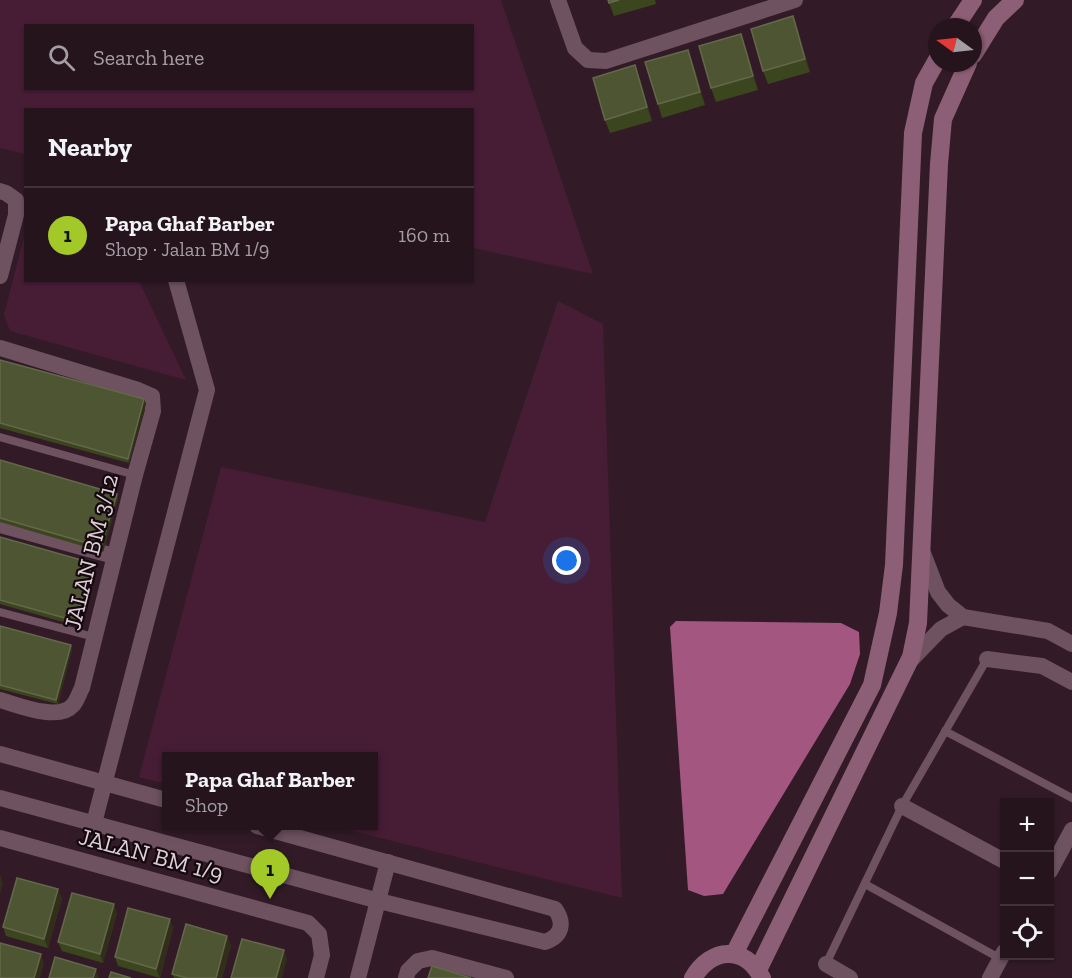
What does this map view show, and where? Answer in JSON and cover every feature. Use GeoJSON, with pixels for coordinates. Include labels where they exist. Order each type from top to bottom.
{"type":"FeatureCollection","features":[{"type":"Feature","properties":{"kind":"street"},"geometry":{"type":"LineString","coordinates":[[558,0],[575,48],[588,60],[606,61],[795,0]]}},
{"type":"Feature","properties":{"kind":"street"},"geometry":{"type":"LineString","coordinates":[[961,18],[973,0]]}},
{"type":"Feature","properties":{"kind":"street"},"geometry":{"type":"LineString","coordinates":[[982,41],[996,18],[1015,0]]}},
{"type":"Feature","properties":{"kind":"street"},"geometry":{"type":"LineString","coordinates":[[734,954],[872,685],[888,613],[894,565],[914,133],[924,83],[930,72]]}},
{"type":"Feature","properties":{"kind":"street"},"geometry":{"type":"LineString","coordinates":[[693,978],[709,959],[721,954],[734,954],[746,958],[760,974],[907,664],[918,623],[923,553],[939,164],[943,119],[964,72]]}},
{"type":"Feature","properties":{"kind":"street"},"geometry":{"type":"LineString","coordinates":[[0,191],[16,200],[16,215],[0,276]]}},
{"type":"Feature","properties":{"kind":"street"},"geometry":{"type":"LineString","coordinates":[[94,823],[207,390],[177,282]]}},
{"type":"Feature","properties":{"kind":"street","name":"JALAN BM 3/12"},"geometry":{"type":"LineString","coordinates":[[0,348],[138,390],[152,396],[153,411],[82,688],[73,706],[61,712],[42,712],[0,700]]}},
{"type":"Feature","properties":{"kind":"street"},"geometry":{"type":"LineString","coordinates":[[0,525],[114,556]]}},
{"type":"Feature","properties":{"kind":"street"},"geometry":{"type":"LineString","coordinates":[[923,553],[938,592],[948,605],[963,617],[1048,631],[1072,644]]}},
{"type":"Feature","properties":{"kind":"street"},"geometry":{"type":"LineString","coordinates":[[907,664],[941,629],[963,617]]}},
{"type":"Feature","properties":{"kind":"street"},"geometry":{"type":"LineString","coordinates":[[987,659],[1042,666],[1072,682]]}},
{"type":"Feature","properties":{"kind":"street"},"geometry":{"type":"LineString","coordinates":[[0,754],[162,799]]}},
{"type":"Feature","properties":{"kind":"street"},"geometry":{"type":"LineString","coordinates":[[0,798],[379,901],[545,942],[554,939],[559,933],[562,924],[555,909],[275,830]]}},
{"type":"Feature","properties":{"kind":"street"},"geometry":{"type":"LineString","coordinates":[[902,806],[1000,858]]}},
{"type":"Feature","properties":{"kind":"street"},"geometry":{"type":"LineString","coordinates":[[1054,864],[1072,830]]}},
{"type":"Feature","properties":{"kind":"street","name":"JALAN BM 1/9"},"geometry":{"type":"LineString","coordinates":[[0,838],[308,923],[319,934],[322,955],[316,978]]}},
{"type":"Feature","properties":{"kind":"street"},"geometry":{"type":"LineString","coordinates":[[358,978],[388,862]]}},
{"type":"Feature","properties":{"kind":"street"},"geometry":{"type":"LineString","coordinates":[[406,978],[408,971],[418,961],[432,958],[506,978]]}},
{"type":"Feature","properties":{"kind":"street"},"geometry":{"type":"LineString","coordinates":[[990,978],[1000,960]]}},
{"type":"Feature","properties":{"kind":"street"},"geometry":{"type":"LineString","coordinates":[[826,964],[850,978]]}},
{"type":"Feature","properties":{"kind":"lane"},"geometry":{"type":"LineString","coordinates":[[0,437],[135,475]]}},
{"type":"Feature","properties":{"kind":"lane"},"geometry":{"type":"LineString","coordinates":[[0,612],[94,637]]}},
{"type":"Feature","properties":{"kind":"lane"},"geometry":{"type":"LineString","coordinates":[[826,964],[902,806],[987,659]]}},
{"type":"Feature","properties":{"kind":"lane"},"geometry":{"type":"LineString","coordinates":[[945,731],[1072,798]]}},
{"type":"Feature","properties":{"kind":"lane"},"geometry":{"type":"LineString","coordinates":[[865,884],[1000,953]]}},
{"type":"Feature","properties":{"kind":"shaded area"},"geometry":{"type":"Polygon","coordinates":[[[0,0],[501,0],[593,274],[474,248],[474,108],[24,108],[24,154],[0,148],[0,0]]]}},
{"type":"Feature","properties":{"kind":"shaded area"},"geometry":{"type":"Polygon","coordinates":[[[24,237],[24,282],[139,282],[186,380],[10,331],[4,315],[24,237]]]}},
{"type":"Feature","properties":{"kind":"shaded area"},"geometry":{"type":"Polygon","coordinates":[[[558,301],[603,324],[622,898],[348,830],[378,830],[378,752],[162,752],[162,783],[139,777],[221,467],[485,522],[558,301]]]}},
{"type":"Feature","properties":{"kind":"shaded area"},"geometry":{"type":"Polygon","coordinates":[[[676,621],[841,623],[859,632],[860,654],[850,684],[723,894],[704,896],[688,890],[670,627],[676,621]]]}},
{"type":"Feature","properties":{"kind":"building"},"geometry":{"type":"Polygon","coordinates":[[[793,16],[805,59],[763,71],[751,29],[793,16]]]}},
{"type":"Feature","properties":{"kind":"building"},"geometry":{"type":"Polygon","coordinates":[[[741,34],[753,76],[711,88],[699,46],[741,34]]]}},
{"type":"Feature","properties":{"kind":"building"},"geometry":{"type":"Polygon","coordinates":[[[688,50],[700,92],[658,104],[645,62],[688,50]]]}},
{"type":"Feature","properties":{"kind":"building"},"geometry":{"type":"Polygon","coordinates":[[[635,65],[647,107],[605,120],[593,78],[635,65]]]}},
{"type":"Feature","properties":{"kind":"building"},"geometry":{"type":"Polygon","coordinates":[[[0,360],[144,399],[128,459],[0,423],[0,360]]]}},
{"type":"Feature","properties":{"kind":"building"},"geometry":{"type":"Polygon","coordinates":[[[0,460],[117,494],[101,547],[0,518],[0,460]]]}},
{"type":"Feature","properties":{"kind":"building"},"geometry":{"type":"Polygon","coordinates":[[[0,537],[92,563],[76,621],[0,600],[0,537]]]}},
{"type":"Feature","properties":{"kind":"building"},"geometry":{"type":"Polygon","coordinates":[[[0,626],[71,645],[56,700],[0,685],[0,626]]]}},
{"type":"Feature","properties":{"kind":"building"},"geometry":{"type":"Polygon","coordinates":[[[17,878],[58,889],[44,939],[3,927],[17,878]]]}},
{"type":"Feature","properties":{"kind":"building"},"geometry":{"type":"Polygon","coordinates":[[[72,893],[114,904],[100,954],[58,942],[72,893]]]}},
{"type":"Feature","properties":{"kind":"building"},"geometry":{"type":"Polygon","coordinates":[[[128,908],[170,919],[156,969],[115,957],[128,908]]]}},
{"type":"Feature","properties":{"kind":"building"},"geometry":{"type":"Polygon","coordinates":[[[186,924],[227,936],[216,978],[187,978],[172,974],[186,924]]]}},
{"type":"Feature","properties":{"kind":"building"},"geometry":{"type":"Polygon","coordinates":[[[242,939],[284,950],[276,978],[231,978],[242,939]]]}},
{"type":"Feature","properties":{"kind":"building"},"geometry":{"type":"Polygon","coordinates":[[[0,943],[41,954],[34,978],[0,978],[0,943]]]}},
{"type":"Feature","properties":{"kind":"building"},"geometry":{"type":"Polygon","coordinates":[[[55,957],[96,969],[93,978],[49,978],[55,957]]]}},
{"type":"Feature","properties":{"kind":"building"},"geometry":{"type":"Polygon","coordinates":[[[432,966],[471,978],[428,978],[432,966]]]}},
{"type":"Feature","properties":{"kind":"building"},"geometry":{"type":"Polygon","coordinates":[[[111,972],[131,978],[109,978],[111,972]]]}},
{"type":"Feature","properties":{"kind":"place","name":"Papa Ghaf Barber"},"geometry":{"type":"Point","coordinates":[270,899]}}]}
